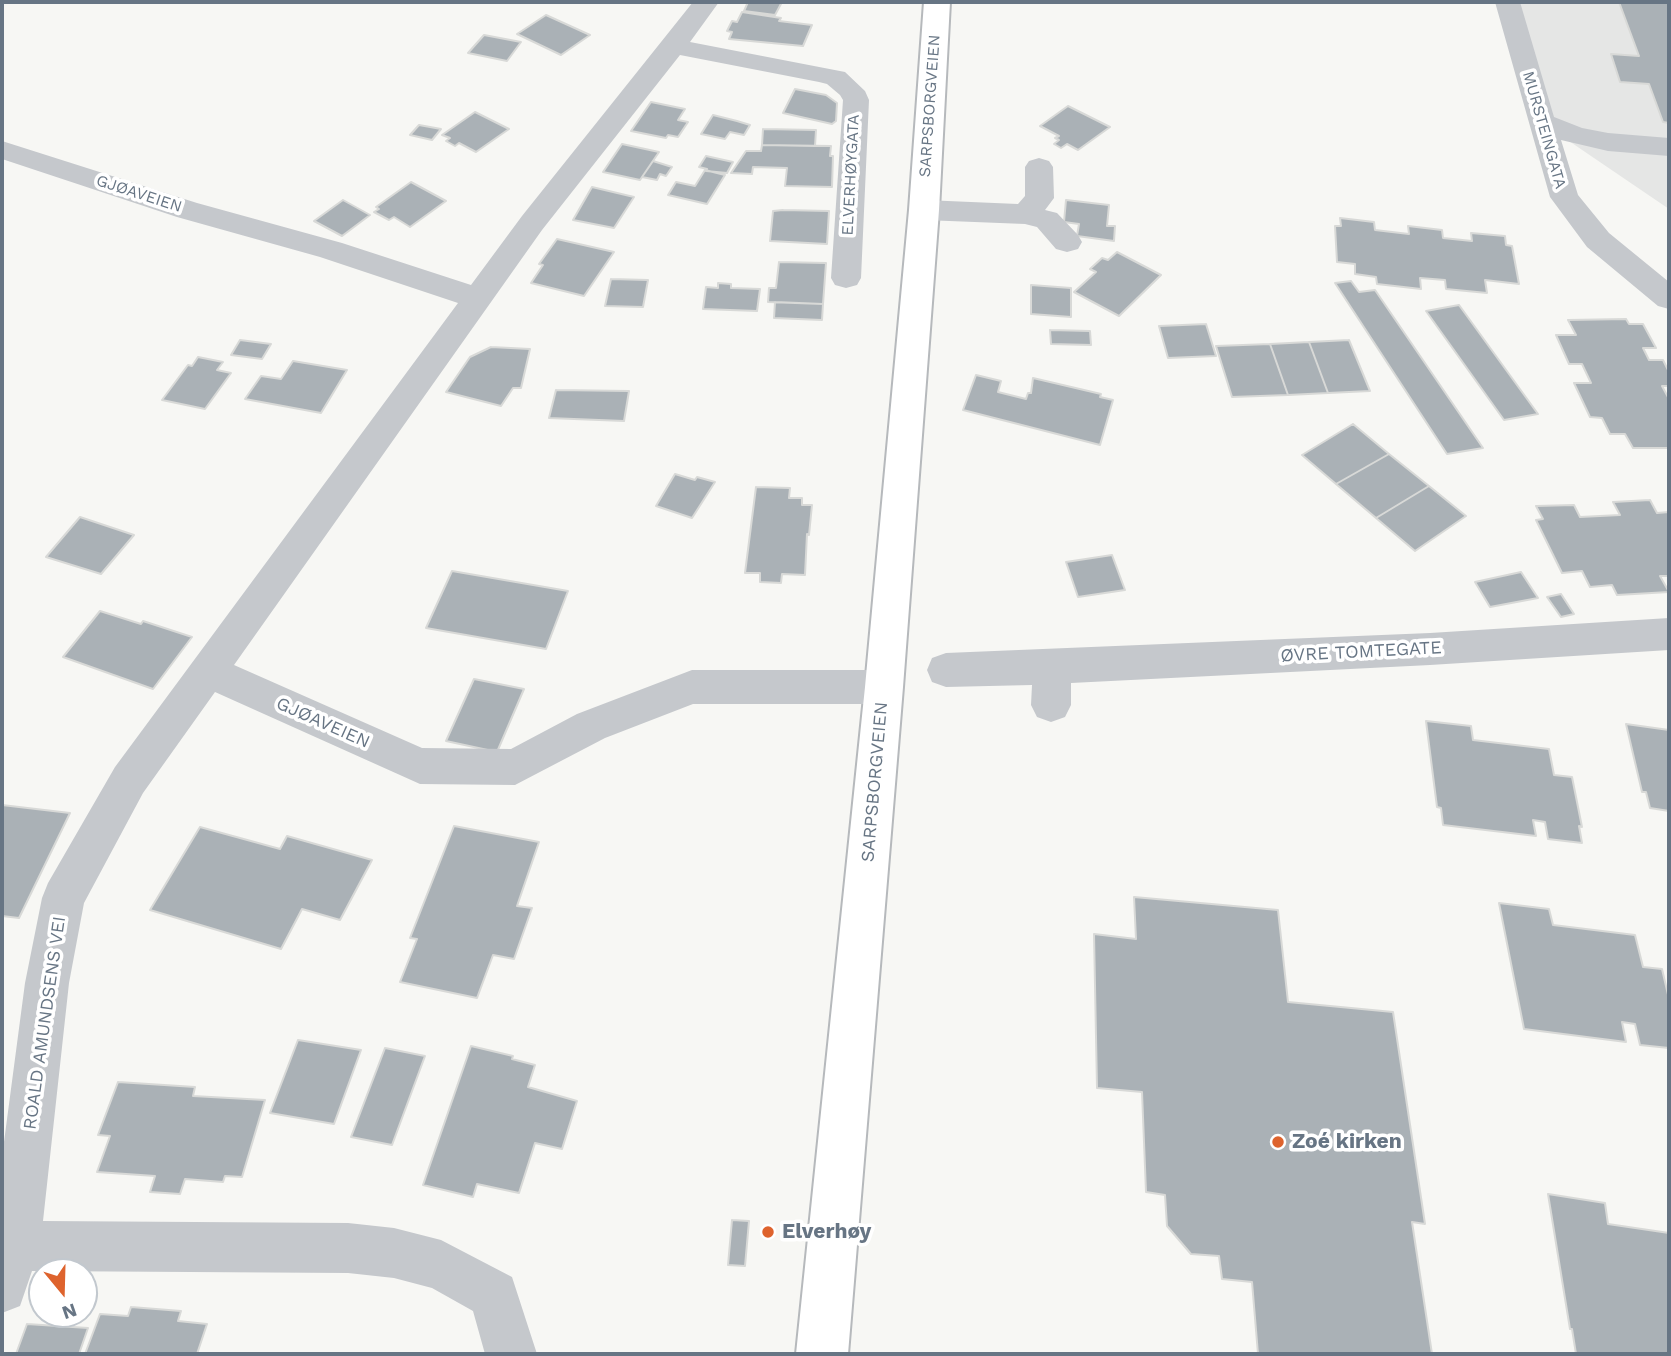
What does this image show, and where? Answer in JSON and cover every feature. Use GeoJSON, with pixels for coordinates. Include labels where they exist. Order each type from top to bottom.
{"type":"FeatureCollection","features":[{"type":"Feature","properties":{"kind":"highway","name":"SARPSBORGVEIEN"},"geometry":{"type":"LineString","coordinates":[[822,1354],[884,687],[924,210],[937,2]]}},
{"type":"Feature","properties":{"kind":"street"},"geometry":{"type":"LineString","coordinates":[[208,671],[532,223],[706,2]]}},
{"type":"Feature","properties":{"kind":"street","name":"MURSTEINGATA"},"geometry":{"type":"LineString","coordinates":[[1507,2],[1564,197],[1598,240],[1669,298]]}},
{"type":"Feature","properties":{"kind":"street","name":"ELVERHØYGATA"},"geometry":{"type":"LineString","coordinates":[[674,46],[821,74],[836,78],[852,91],[856,100],[846,278]]}},
{"type":"Feature","properties":{"kind":"street"},"geometry":{"type":"LineString","coordinates":[[1541,122],[1575,135],[1608,142],[1669,147]]}},
{"type":"Feature","properties":{"kind":"street","name":"GJØAVEIEN"},"geometry":{"type":"LineString","coordinates":[[2,150],[187,209],[331,250],[478,298]]}},
{"type":"Feature","properties":{"kind":"street"},"geometry":{"type":"LineString","coordinates":[[1025,214],[1040,198],[1039,167]]}},
{"type":"Feature","properties":{"kind":"street"},"geometry":{"type":"LineString","coordinates":[[924,210],[1025,214],[1047,220],[1067,242]]}},
{"type":"Feature","properties":{"kind":"street","name":"ØVRE TOMTEGATE"},"geometry":{"type":"LineString","coordinates":[[946,670],[1052,686],[1430,649],[1669,634]]}},
{"type":"Feature","properties":{"kind":"street","name":"GJØAVEIEN"},"geometry":{"type":"LineString","coordinates":[[208,671],[420,766],[515,767],[591,726],[692,687],[884,687]]}},
{"type":"Feature","properties":{"kind":"street","name":"ROALD AMUNDSENS VEI"},"geometry":{"type":"LineString","coordinates":[[6,1274],[47,983],[63,898],[130,780],[208,671]]}},
{"type":"Feature","properties":{"kind":"street"},"geometry":{"type":"LineString","coordinates":[[6,1274],[348,1248],[394,1252],[441,1265],[494,1295],[511,1354]]}},
{"type":"Feature","properties":{"kind":"shaded area"},"geometry":{"type":"Polygon","coordinates":[[[1507,2],[1669,2],[1669,209],[1541,122],[1507,2]]]}},
{"type":"Feature","properties":{"kind":"building"},"geometry":{"type":"Polygon","coordinates":[[[748,2],[782,2],[775,15],[744,11],[748,2]]]}},
{"type":"Feature","properties":{"kind":"building"},"geometry":{"type":"Polygon","coordinates":[[[1619,2],[1669,2],[1669,123],[1663,122],[1649,84],[1620,82],[1611,54],[1639,56],[1619,2]]]}},
{"type":"Feature","properties":{"kind":"building"},"geometry":{"type":"Polygon","coordinates":[[[742,12],[812,25],[803,46],[729,39],[732,32],[727,31],[732,21],[737,22],[742,12]]]}},
{"type":"Feature","properties":{"kind":"building"},"geometry":{"type":"Polygon","coordinates":[[[546,15],[590,35],[561,55],[517,34],[546,15]]]}},
{"type":"Feature","properties":{"kind":"building"},"geometry":{"type":"Polygon","coordinates":[[[484,35],[521,42],[507,61],[468,53],[484,35]]]}},
{"type":"Feature","properties":{"kind":"building"},"geometry":{"type":"Polygon","coordinates":[[[795,89],[826,95],[837,103],[836,121],[832,124],[783,113],[795,89]]]}},
{"type":"Feature","properties":{"kind":"building"},"geometry":{"type":"Polygon","coordinates":[[[651,102],[685,109],[678,120],[688,122],[678,137],[668,135],[666,138],[631,131],[651,102]]]}},
{"type":"Feature","properties":{"kind":"building"},"geometry":{"type":"Polygon","coordinates":[[[1068,106],[1110,127],[1078,150],[1067,144],[1061,148],[1054,144],[1059,140],[1055,138],[1059,136],[1040,126],[1068,106]]]}},
{"type":"Feature","properties":{"kind":"building"},"geometry":{"type":"Polygon","coordinates":[[[475,112],[509,129],[476,152],[459,143],[455,146],[446,141],[450,138],[442,135],[475,112]]]}},
{"type":"Feature","properties":{"kind":"building"},"geometry":{"type":"Polygon","coordinates":[[[713,115],[750,125],[744,135],[730,132],[725,139],[701,134],[713,115]]]}},
{"type":"Feature","properties":{"kind":"building"},"geometry":{"type":"Polygon","coordinates":[[[419,125],[441,129],[432,140],[410,135],[419,125]]]}},
{"type":"Feature","properties":{"kind":"building"},"geometry":{"type":"Polygon","coordinates":[[[763,129],[816,130],[815,146],[762,145],[763,129]]]}},
{"type":"Feature","properties":{"kind":"building"},"geometry":{"type":"Polygon","coordinates":[[[622,144],[659,152],[640,180],[603,172],[622,144]]]}},
{"type":"Feature","properties":{"kind":"building"},"geometry":{"type":"Polygon","coordinates":[[[762,145],[831,146],[832,187],[785,186],[787,168],[753,167],[752,174],[731,173],[746,151],[761,151],[762,145]]]}},
{"type":"Feature","properties":{"kind":"building"},"geometry":{"type":"Polygon","coordinates":[[[706,156],[733,162],[727,173],[706,171],[707,169],[699,167],[706,156]]]}},
{"type":"Feature","properties":{"kind":"building"},"geometry":{"type":"Polygon","coordinates":[[[653,161],[672,167],[666,176],[660,174],[657,180],[642,177],[653,161]]]}},
{"type":"Feature","properties":{"kind":"building"},"geometry":{"type":"Polygon","coordinates":[[[705,170],[725,175],[707,204],[668,195],[676,182],[695,186],[705,170]]]}},
{"type":"Feature","properties":{"kind":"building"},"geometry":{"type":"Polygon","coordinates":[[[411,182],[446,201],[410,227],[394,217],[389,220],[374,212],[379,209],[376,207],[411,182]]]}},
{"type":"Feature","properties":{"kind":"building"},"geometry":{"type":"Polygon","coordinates":[[[592,187],[634,197],[614,228],[573,220],[592,187]]]}},
{"type":"Feature","properties":{"kind":"building"},"geometry":{"type":"Polygon","coordinates":[[[343,200],[370,215],[342,236],[314,221],[343,200]]]}},
{"type":"Feature","properties":{"kind":"building"},"geometry":{"type":"Polygon","coordinates":[[[1066,200],[1109,205],[1107,226],[1115,226],[1114,241],[1077,236],[1079,224],[1064,222],[1066,200]]]}},
{"type":"Feature","properties":{"kind":"building"},"geometry":{"type":"Polygon","coordinates":[[[773,211],[829,211],[827,244],[770,241],[773,211]]]}},
{"type":"Feature","properties":{"kind":"building"},"geometry":{"type":"Polygon","coordinates":[[[1340,218],[1374,222],[1375,230],[1409,234],[1408,226],[1442,230],[1443,238],[1472,241],[1471,233],[1505,236],[1506,245],[1512,246],[1519,284],[1485,280],[1487,293],[1446,289],[1445,280],[1420,278],[1421,289],[1377,284],[1376,277],[1355,274],[1355,264],[1337,262],[1335,226],[1341,226],[1340,218]]]}},
{"type":"Feature","properties":{"kind":"building"},"geometry":{"type":"Polygon","coordinates":[[[557,239],[614,252],[584,296],[531,283],[543,265],[539,264],[557,239]]]}},
{"type":"Feature","properties":{"kind":"building"},"geometry":{"type":"Polygon","coordinates":[[[1117,252],[1161,275],[1119,316],[1074,292],[1096,272],[1090,269],[1102,258],[1108,260],[1117,252]]]}},
{"type":"Feature","properties":{"kind":"building"},"geometry":{"type":"Polygon","coordinates":[[[779,262],[826,263],[823,304],[768,302],[769,288],[776,288],[779,262]]]}},
{"type":"Feature","properties":{"kind":"building"},"geometry":{"type":"Polygon","coordinates":[[[611,279],[648,280],[643,307],[605,306],[611,279]]]}},
{"type":"Feature","properties":{"kind":"building"},"geometry":{"type":"Polygon","coordinates":[[[1351,281],[1359,292],[1375,290],[1483,448],[1447,454],[1335,283],[1351,281]]]}},
{"type":"Feature","properties":{"kind":"building"},"geometry":{"type":"Polygon","coordinates":[[[718,283],[731,284],[731,288],[760,289],[757,311],[703,309],[706,287],[718,288],[718,283]]]}},
{"type":"Feature","properties":{"kind":"building"},"geometry":{"type":"Polygon","coordinates":[[[1031,285],[1071,288],[1071,317],[1031,314],[1031,285]]]}},
{"type":"Feature","properties":{"kind":"building"},"geometry":{"type":"Polygon","coordinates":[[[775,302],[823,304],[822,320],[774,318],[775,302]]]}},
{"type":"Feature","properties":{"kind":"building"},"geometry":{"type":"Polygon","coordinates":[[[1459,305],[1538,414],[1504,420],[1426,311],[1459,305]]]}},
{"type":"Feature","properties":{"kind":"building"},"geometry":{"type":"Polygon","coordinates":[[[1626,319],[1629,324],[1643,324],[1656,348],[1643,348],[1649,360],[1663,360],[1669,372],[1669,386],[1662,386],[1669,399],[1669,448],[1633,448],[1625,434],[1610,434],[1602,418],[1590,417],[1574,383],[1591,383],[1582,364],[1569,364],[1556,335],[1576,335],[1568,320],[1626,319]]]}},
{"type":"Feature","properties":{"kind":"building"},"geometry":{"type":"Polygon","coordinates":[[[1206,324],[1216,356],[1168,358],[1159,326],[1206,324]]]}},
{"type":"Feature","properties":{"kind":"building"},"geometry":{"type":"Polygon","coordinates":[[[1050,330],[1090,331],[1091,345],[1051,344],[1050,330]]]}},
{"type":"Feature","properties":{"kind":"building"},"geometry":{"type":"Polygon","coordinates":[[[240,340],[271,344],[262,359],[231,355],[240,340]]]}},
{"type":"Feature","properties":{"kind":"building"},"geometry":{"type":"Polygon","coordinates":[[[1349,340],[1370,391],[1328,393],[1309,342],[1349,340]]]}},
{"type":"Feature","properties":{"kind":"building"},"geometry":{"type":"Polygon","coordinates":[[[1309,342],[1328,393],[1288,395],[1270,344],[1309,342]]]}},
{"type":"Feature","properties":{"kind":"building"},"geometry":{"type":"Polygon","coordinates":[[[1270,344],[1288,395],[1232,397],[1216,346],[1270,344]]]}},
{"type":"Feature","properties":{"kind":"building"},"geometry":{"type":"Polygon","coordinates":[[[491,347],[530,349],[521,388],[513,388],[501,406],[446,392],[470,357],[491,347]]]}},
{"type":"Feature","properties":{"kind":"building"},"geometry":{"type":"Polygon","coordinates":[[[198,357],[223,362],[217,370],[231,373],[205,409],[162,400],[188,365],[192,366],[198,357]]]}},
{"type":"Feature","properties":{"kind":"building"},"geometry":{"type":"Polygon","coordinates":[[[293,361],[347,370],[321,413],[245,399],[261,376],[281,379],[293,361]]]}},
{"type":"Feature","properties":{"kind":"building"},"geometry":{"type":"Polygon","coordinates":[[[976,375],[1001,381],[998,392],[1026,399],[1028,393],[1031,393],[1033,378],[1101,394],[1100,397],[1113,400],[1100,445],[963,410],[976,375]]]}},
{"type":"Feature","properties":{"kind":"building"},"geometry":{"type":"Polygon","coordinates":[[[556,390],[629,391],[624,421],[549,418],[556,390]]]}},
{"type":"Feature","properties":{"kind":"building"},"geometry":{"type":"Polygon","coordinates":[[[1353,424],[1389,454],[1336,484],[1302,455],[1353,424]]]}},
{"type":"Feature","properties":{"kind":"building"},"geometry":{"type":"Polygon","coordinates":[[[1389,454],[1429,486],[1376,518],[1336,484],[1389,454]]]}},
{"type":"Feature","properties":{"kind":"building"},"geometry":{"type":"Polygon","coordinates":[[[675,474],[715,482],[692,518],[656,506],[675,474]]]}},
{"type":"Feature","properties":{"kind":"building"},"geometry":{"type":"Polygon","coordinates":[[[1429,486],[1466,516],[1415,551],[1376,518],[1429,486]]]}},
{"type":"Feature","properties":{"kind":"building"},"geometry":{"type":"Polygon","coordinates":[[[756,487],[790,488],[789,498],[802,498],[802,505],[812,505],[805,575],[782,574],[781,583],[760,582],[760,573],[745,573],[756,487]]]}},
{"type":"Feature","properties":{"kind":"building"},"geometry":{"type":"Polygon","coordinates":[[[1650,500],[1657,513],[1669,512],[1669,576],[1660,576],[1669,592],[1617,595],[1612,585],[1590,587],[1582,571],[1562,573],[1536,520],[1543,519],[1536,506],[1574,505],[1580,517],[1620,515],[1613,502],[1650,500]]]}},
{"type":"Feature","properties":{"kind":"building"},"geometry":{"type":"Polygon","coordinates":[[[80,517],[134,535],[101,574],[46,557],[80,517]]]}},
{"type":"Feature","properties":{"kind":"building"},"geometry":{"type":"Polygon","coordinates":[[[1112,555],[1125,590],[1078,597],[1066,562],[1112,555]]]}},
{"type":"Feature","properties":{"kind":"building"},"geometry":{"type":"Polygon","coordinates":[[[452,571],[568,591],[546,649],[426,628],[452,571]]]}},
{"type":"Feature","properties":{"kind":"building"},"geometry":{"type":"Polygon","coordinates":[[[1521,572],[1538,598],[1490,607],[1475,582],[1521,572]]]}},
{"type":"Feature","properties":{"kind":"building"},"geometry":{"type":"Polygon","coordinates":[[[1561,594],[1574,614],[1561,617],[1547,597],[1561,594]]]}},
{"type":"Feature","properties":{"kind":"building"},"geometry":{"type":"Polygon","coordinates":[[[100,611],[192,637],[153,689],[63,657],[100,611]]]}},
{"type":"Feature","properties":{"kind":"building"},"geometry":{"type":"Polygon","coordinates":[[[474,679],[524,689],[497,752],[446,741],[474,679]]]}},
{"type":"Feature","properties":{"kind":"building"},"geometry":{"type":"Polygon","coordinates":[[[1426,721],[1471,726],[1473,740],[1549,749],[1554,775],[1572,777],[1582,827],[1579,826],[1582,843],[1548,839],[1545,822],[1533,820],[1536,836],[1443,825],[1441,808],[1437,807],[1426,721]]]}},
{"type":"Feature","properties":{"kind":"building"},"geometry":{"type":"Polygon","coordinates":[[[1626,724],[1669,730],[1669,811],[1650,808],[1646,792],[1642,792],[1626,724]]]}},
{"type":"Feature","properties":{"kind":"building"},"geometry":{"type":"Polygon","coordinates":[[[2,805],[70,813],[19,918],[2,916],[2,805]]]}},
{"type":"Feature","properties":{"kind":"building"},"geometry":{"type":"Polygon","coordinates":[[[454,826],[539,842],[517,906],[532,908],[514,959],[493,955],[477,998],[400,982],[417,939],[410,938],[454,826]]]}},
{"type":"Feature","properties":{"kind":"building"},"geometry":{"type":"Polygon","coordinates":[[[200,827],[280,849],[287,836],[372,860],[340,920],[302,909],[281,949],[150,910],[200,827]]]}},
{"type":"Feature","properties":{"kind":"building","name":"Zoé kirken"},"geometry":{"type":"Polygon","coordinates":[[[1134,897],[1278,910],[1288,1002],[1393,1012],[1425,1224],[1412,1222],[1432,1354],[1258,1354],[1252,1282],[1222,1279],[1219,1256],[1191,1254],[1167,1226],[1165,1195],[1146,1192],[1142,1092],[1097,1088],[1094,934],[1136,939],[1134,897]]]}},
{"type":"Feature","properties":{"kind":"building"},"geometry":{"type":"Polygon","coordinates":[[[1499,903],[1549,909],[1553,925],[1635,935],[1643,967],[1662,969],[1669,999],[1669,1048],[1640,1045],[1635,1024],[1622,1022],[1626,1042],[1524,1029],[1499,903]]]}},
{"type":"Feature","properties":{"kind":"building"},"geometry":{"type":"Polygon","coordinates":[[[298,1040],[361,1050],[334,1124],[270,1113],[298,1040]]]}},
{"type":"Feature","properties":{"kind":"building"},"geometry":{"type":"Polygon","coordinates":[[[471,1046],[513,1056],[512,1059],[535,1065],[528,1087],[577,1101],[562,1149],[535,1143],[519,1193],[477,1184],[473,1197],[423,1185],[471,1046]]]}},
{"type":"Feature","properties":{"kind":"building"},"geometry":{"type":"Polygon","coordinates":[[[385,1048],[425,1056],[392,1145],[351,1137],[385,1048]]]}},
{"type":"Feature","properties":{"kind":"building"},"geometry":{"type":"Polygon","coordinates":[[[118,1082],[195,1087],[193,1096],[265,1100],[242,1177],[225,1176],[223,1182],[185,1179],[180,1194],[150,1192],[155,1176],[97,1172],[110,1136],[98,1135],[118,1082]]]}},
{"type":"Feature","properties":{"kind":"building"},"geometry":{"type":"Polygon","coordinates":[[[1548,1194],[1605,1203],[1608,1224],[1669,1233],[1669,1354],[1576,1354],[1548,1194]]]}},
{"type":"Feature","properties":{"kind":"building"},"geometry":{"type":"Polygon","coordinates":[[[732,1220],[749,1221],[745,1266],[728,1265],[732,1220]]]}},
{"type":"Feature","properties":{"kind":"building"},"geometry":{"type":"Polygon","coordinates":[[[131,1307],[181,1311],[178,1321],[207,1324],[197,1354],[85,1354],[95,1328],[98,1328],[100,1314],[128,1316],[131,1307]]]}},
{"type":"Feature","properties":{"kind":"building"},"geometry":{"type":"Polygon","coordinates":[[[27,1324],[28,1328],[88,1328],[79,1354],[16,1354],[27,1324]]]}},
{"type":"Feature","properties":{"kind":"place","name":"Zoé kirken"},"geometry":{"type":"Point","coordinates":[1278,1142]}},
{"type":"Feature","properties":{"kind":"place","name":"Elverhøy"},"geometry":{"type":"Point","coordinates":[768,1232]}}]}
